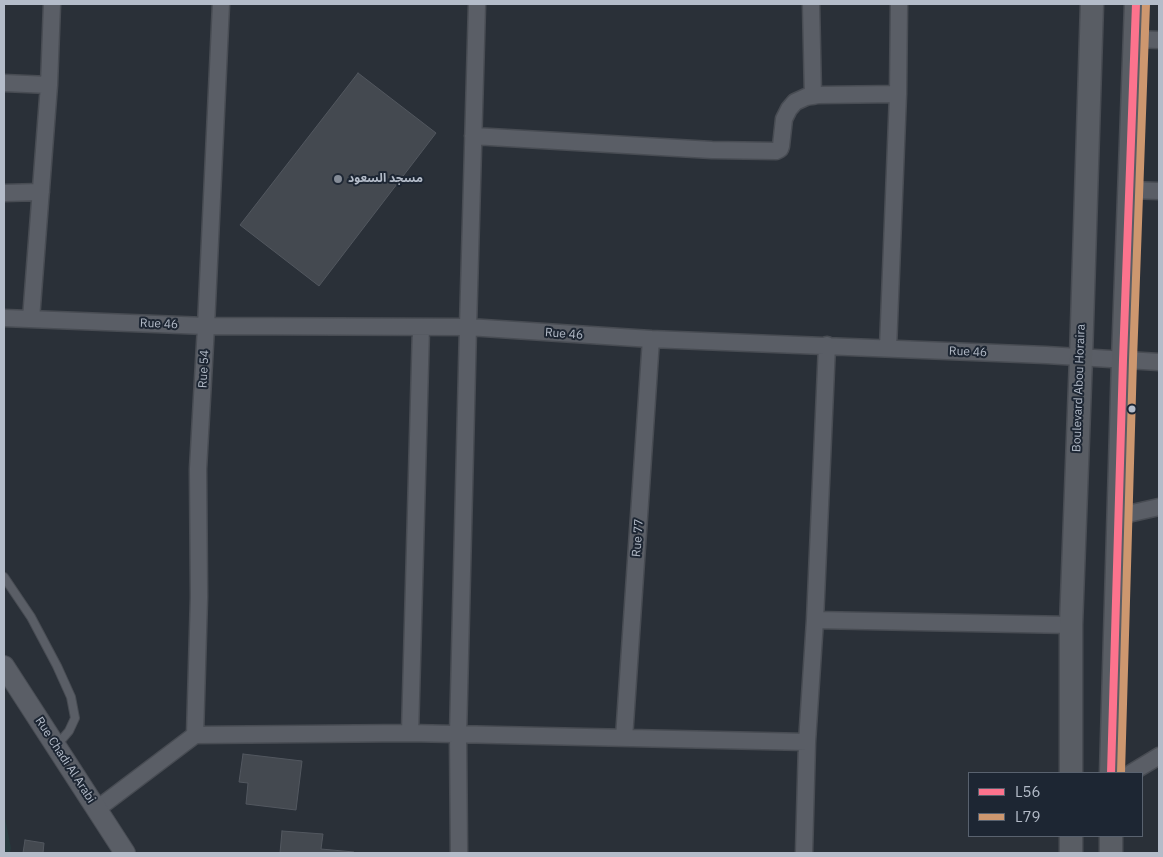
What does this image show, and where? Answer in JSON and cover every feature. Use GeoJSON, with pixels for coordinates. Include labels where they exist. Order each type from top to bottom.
{"type":"FeatureCollection","features":[{"type":"Feature","properties":{"kind":"main road","name":"Boulevard Abou Horaira"},"geometry":{"type":"LineString","coordinates":[[1071,772],[1071,625],[1092,4]]}},
{"type":"Feature","properties":{"kind":"main road"},"geometry":{"type":"LineString","coordinates":[[1111,772],[1136,4]]}},
{"type":"Feature","properties":{"kind":"main road"},"geometry":{"type":"LineString","coordinates":[[1071,837],[1071,853]]}},
{"type":"Feature","properties":{"kind":"main road"},"geometry":{"type":"LineString","coordinates":[[1111,837],[1111,853]]}},
{"type":"Feature","properties":{"kind":"street"},"geometry":{"type":"LineString","coordinates":[[32,320],[49,85],[52,4]]}},
{"type":"Feature","properties":{"kind":"street","name":"Rue 54"},"geometry":{"type":"LineString","coordinates":[[194,735],[199,597],[198,469],[221,4]]}},
{"type":"Feature","properties":{"kind":"street"},"geometry":{"type":"LineString","coordinates":[[459,853],[458,734],[477,4]]}},
{"type":"Feature","properties":{"kind":"street"},"geometry":{"type":"LineString","coordinates":[[811,4],[814,96]]}},
{"type":"Feature","properties":{"kind":"street"},"geometry":{"type":"LineString","coordinates":[[888,348],[900,4]]}},
{"type":"Feature","properties":{"kind":"street"},"geometry":{"type":"LineString","coordinates":[[1135,39],[1159,40]]}},
{"type":"Feature","properties":{"kind":"street"},"geometry":{"type":"LineString","coordinates":[[4,83],[49,85]]}},
{"type":"Feature","properties":{"kind":"street"},"geometry":{"type":"LineString","coordinates":[[473,136],[712,150],[776,151],[781,146],[784,119],[795,102],[818,95],[898,94]]}},
{"type":"Feature","properties":{"kind":"street"},"geometry":{"type":"LineString","coordinates":[[1130,190],[1159,191]]}},
{"type":"Feature","properties":{"kind":"street"},"geometry":{"type":"LineString","coordinates":[[4,193],[41,192]]}},
{"type":"Feature","properties":{"kind":"street","name":"Rue 46"},"geometry":{"type":"LineString","coordinates":[[4,318],[206,326],[468,327],[651,339],[827,345],[1159,362]]}},
{"type":"Feature","properties":{"kind":"street"},"geometry":{"type":"LineString","coordinates":[[410,733],[421,327]]}},
{"type":"Feature","properties":{"kind":"street","name":"Rue 77"},"geometry":{"type":"LineString","coordinates":[[624,738],[651,339]]}},
{"type":"Feature","properties":{"kind":"street"},"geometry":{"type":"LineString","coordinates":[[804,853],[807,742],[815,620],[827,345]]}},
{"type":"Feature","properties":{"kind":"street"},"geometry":{"type":"LineString","coordinates":[[1119,516],[1159,508]]}},
{"type":"Feature","properties":{"kind":"street"},"geometry":{"type":"LineString","coordinates":[[815,620],[1071,625]]}},
{"type":"Feature","properties":{"kind":"street","name":"Rue Chadi Al Arabi"},"geometry":{"type":"LineString","coordinates":[[4,666],[125,853]]}},
{"type":"Feature","properties":{"kind":"street"},"geometry":{"type":"LineString","coordinates":[[97,809],[194,735],[410,733],[807,742]]}},
{"type":"Feature","properties":{"kind":"street"},"geometry":{"type":"LineString","coordinates":[[1133,772],[1159,756]]}},
{"type":"Feature","properties":{"kind":"lane"},"geometry":{"type":"LineString","coordinates":[[4,577],[31,617],[71,697],[75,718],[69,731],[56,746]]}},
{"type":"Feature","properties":{"kind":"green space"},"geometry":{"type":"Polygon","coordinates":[[[4,813],[11,848],[10,853],[4,853],[4,813]]]}},
{"type":"Feature","properties":{"kind":"building","name":"مسجد السعود"},"geometry":{"type":"Polygon","coordinates":[[[358,73],[436,133],[319,286],[240,225],[358,73]]]}},
{"type":"Feature","properties":{"kind":"building"},"geometry":{"type":"Polygon","coordinates":[[[243,754],[302,761],[296,810],[246,804],[248,783],[239,782],[243,754]]]}},
{"type":"Feature","properties":{"kind":"building"},"geometry":{"type":"Polygon","coordinates":[[[282,831],[323,834],[321,849],[354,853],[280,853],[282,831]]]}},
{"type":"Feature","properties":{"kind":"building"},"geometry":{"type":"Polygon","coordinates":[[[25,840],[44,843],[43,853],[23,853],[25,840]]]}},
{"type":"Feature","properties":{"kind":"transit line","name":"L56"},"geometry":{"type":"LineString","coordinates":[[1111,772],[1136,4]]}},
{"type":"Feature","properties":{"kind":"transit line","name":"L79"},"geometry":{"type":"LineString","coordinates":[[1121,772],[1146,4]]}},
{"type":"Feature","properties":{"kind":"place","name":"مسجد السعود"},"geometry":{"type":"Point","coordinates":[338,179]}}]}
